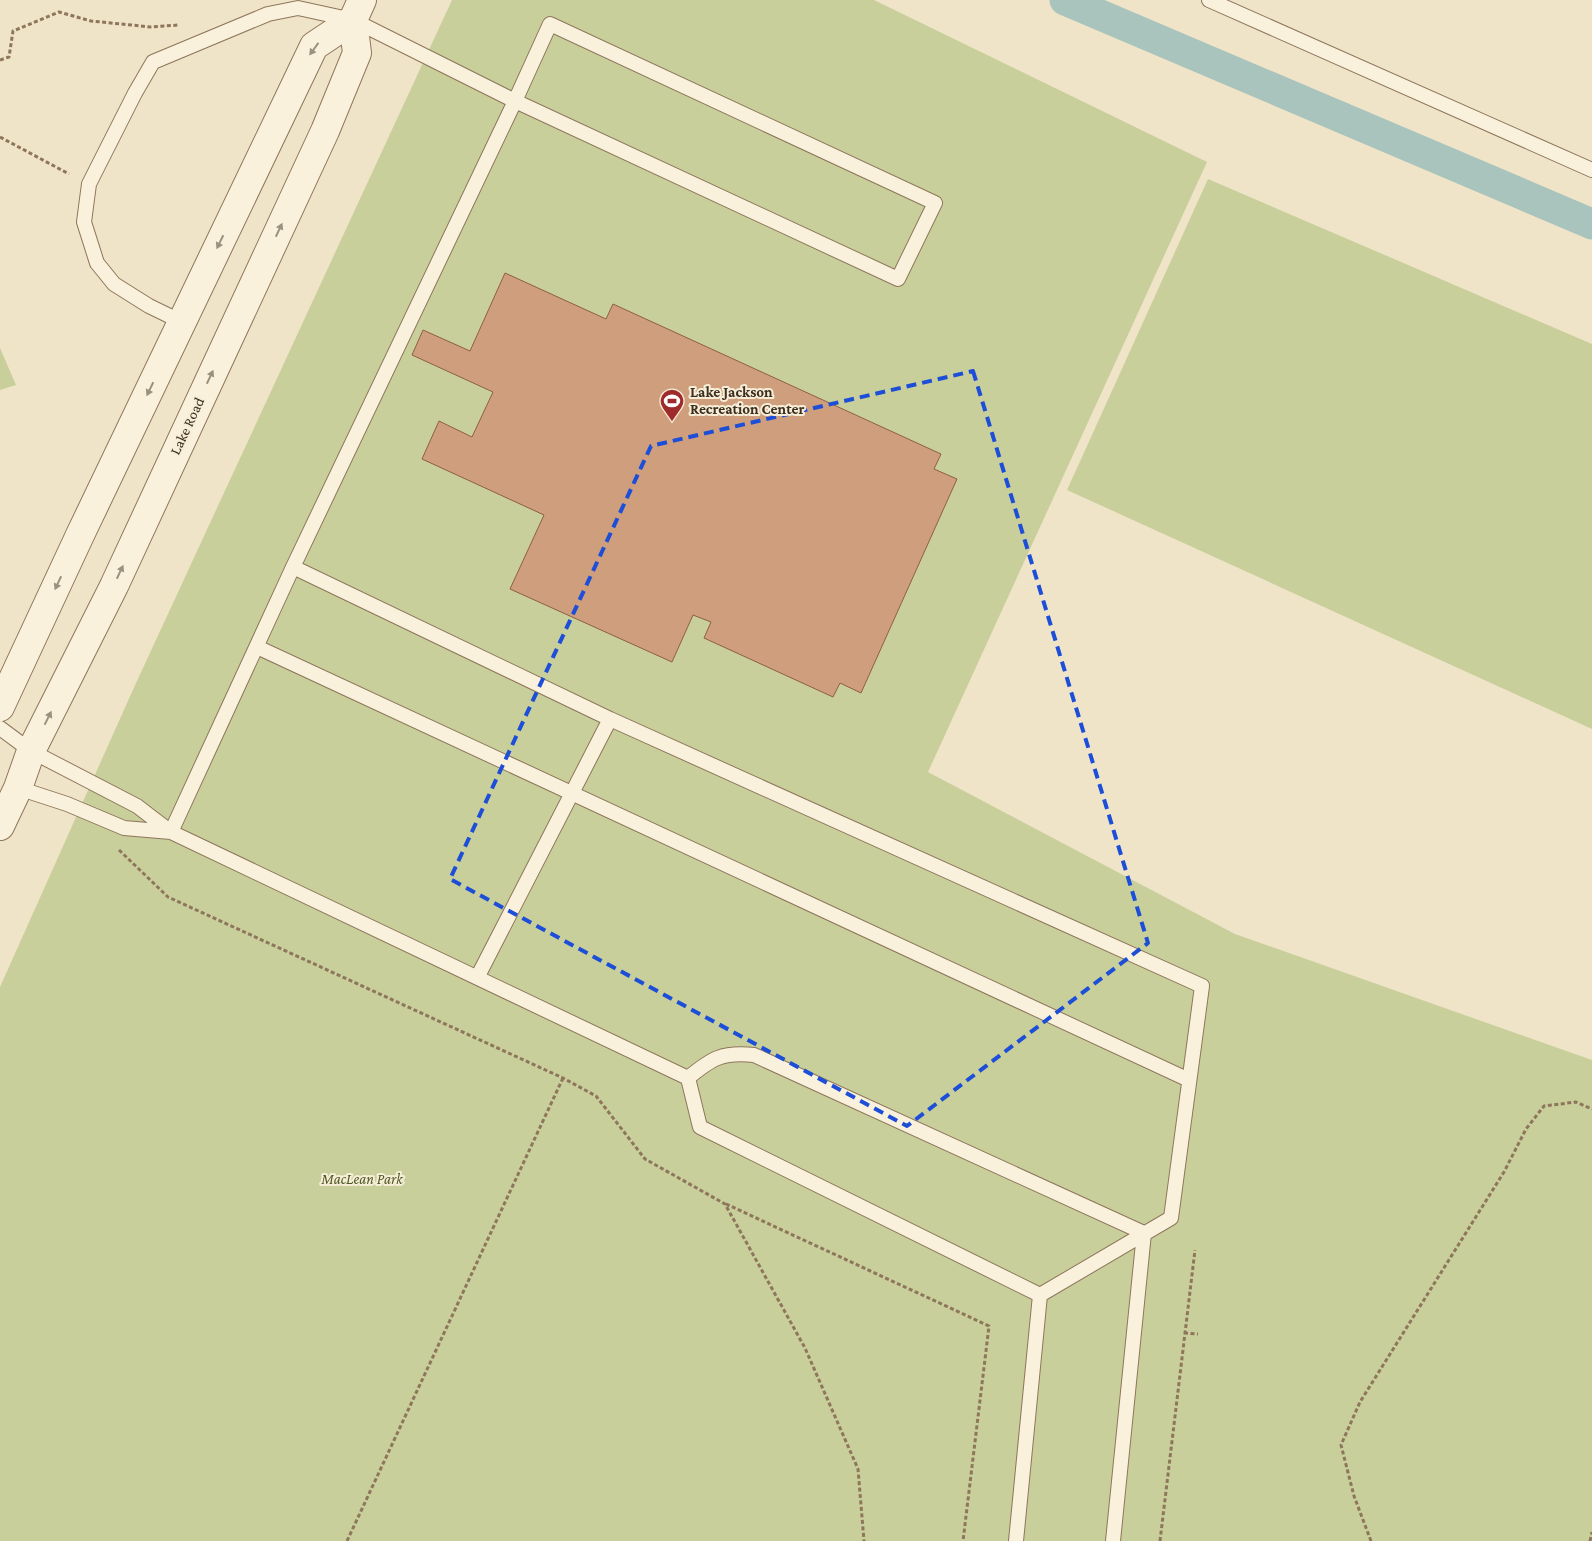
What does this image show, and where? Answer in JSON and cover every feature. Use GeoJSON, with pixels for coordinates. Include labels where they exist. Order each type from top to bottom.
{"type":"FeatureCollection","features":[{"type":"Feature","properties":{"kind":"street"},"geometry":{"type":"LineString","coordinates":[[0,708],[314,46],[357,10]]}},
{"type":"Feature","properties":{"kind":"street","name":"Lake Road"},"geometry":{"type":"LineString","coordinates":[[0,826],[18,788],[31,751],[114,586],[325,131],[357,54],[357,10]]}},
{"type":"Feature","properties":{"kind":"lane"},"geometry":{"type":"LineString","coordinates":[[1209,0],[1592,170]]}},
{"type":"Feature","properties":{"kind":"lane"},"geometry":{"type":"LineString","coordinates":[[171,832],[293,567],[515,100],[550,24],[935,203],[898,279],[515,100],[357,10],[298,8],[268,14],[153,62],[135,93],[90,184],[84,222],[97,263],[114,284],[149,306],[182,322]]}},
{"type":"Feature","properties":{"kind":"lane"},"geometry":{"type":"LineString","coordinates":[[293,567],[610,719],[1202,986],[1171,1218],[1040,1295]]}},
{"type":"Feature","properties":{"kind":"lane"},"geometry":{"type":"LineString","coordinates":[[257,647],[571,795],[1189,1080]]}},
{"type":"Feature","properties":{"kind":"lane"},"geometry":{"type":"LineString","coordinates":[[478,976],[610,719]]}},
{"type":"Feature","properties":{"kind":"lane"},"geometry":{"type":"LineString","coordinates":[[0,728],[31,751],[137,806],[171,832],[260,876],[478,976],[688,1078]]}},
{"type":"Feature","properties":{"kind":"lane"},"geometry":{"type":"LineString","coordinates":[[18,788],[67,804],[124,828],[171,832]]}},
{"type":"Feature","properties":{"kind":"lane"},"geometry":{"type":"LineString","coordinates":[[688,1078],[706,1063],[730,1053],[754,1055],[1144,1233]]}},
{"type":"Feature","properties":{"kind":"lane"},"geometry":{"type":"LineString","coordinates":[[688,1078],[700,1127],[1040,1295]]}},
{"type":"Feature","properties":{"kind":"lane"},"geometry":{"type":"LineString","coordinates":[[1113,1541],[1144,1233]]}},
{"type":"Feature","properties":{"kind":"lane"},"geometry":{"type":"LineString","coordinates":[[1016,1541],[1040,1295]]}},
{"type":"Feature","properties":{"kind":"path"},"geometry":{"type":"LineString","coordinates":[[0,60],[9,57],[13,31],[59,12],[91,21],[117,24],[151,27],[186,24]]}},
{"type":"Feature","properties":{"kind":"path"},"geometry":{"type":"LineString","coordinates":[[0,137],[90,184]]}},
{"type":"Feature","properties":{"kind":"path"},"geometry":{"type":"LineString","coordinates":[[117,848],[168,896],[563,1078],[596,1096],[645,1159],[725,1204],[989,1326],[964,1541]]}},
{"type":"Feature","properties":{"kind":"path"},"geometry":{"type":"LineString","coordinates":[[347,1541],[563,1078]]}},
{"type":"Feature","properties":{"kind":"path"},"geometry":{"type":"LineString","coordinates":[[1371,1541],[1354,1496],[1341,1445],[1360,1402],[1504,1172],[1526,1129],[1544,1106],[1576,1102],[1592,1109]]}},
{"type":"Feature","properties":{"kind":"path"},"geometry":{"type":"LineString","coordinates":[[725,1204],[805,1348],[858,1469],[864,1541]]}},
{"type":"Feature","properties":{"kind":"path"},"geometry":{"type":"LineString","coordinates":[[1160,1541],[1195,1250]]}},
{"type":"Feature","properties":{"kind":"path"},"geometry":{"type":"LineString","coordinates":[[1184,1333],[1198,1334]]}},
{"type":"Feature","properties":{"kind":"path"},"geometry":{"type":"LineString","coordinates":[[1590,1541],[1592,1532]]}},
{"type":"Feature","properties":{"kind":"highlighted area"},"geometry":{"type":"Polygon","coordinates":[[[973,371],[1148,943],[907,1126],[450,879],[651,446],[973,371]]]}},
{"type":"Feature","properties":{"kind":"green space","name":"MacLean Park"},"geometry":{"type":"Polygon","coordinates":[[[452,0],[874,0],[1207,162],[928,772],[1235,934],[1592,1060],[1592,1541],[0,1541],[0,987],[136,683],[452,0]]]}},
{"type":"Feature","properties":{"kind":"green space"},"geometry":{"type":"Polygon","coordinates":[[[1208,179],[1592,344],[1592,729],[1067,490],[1208,179]]]}},
{"type":"Feature","properties":{"kind":"green space"},"geometry":{"type":"Polygon","coordinates":[[[0,348],[16,385],[0,390],[0,348]]]}},
{"type":"Feature","properties":{"kind":"building"},"geometry":{"type":"Polygon","coordinates":[[[505,273],[606,319],[613,304],[941,454],[934,469],[957,479],[861,693],[840,683],[833,697],[704,638],[711,622],[693,615],[672,662],[510,589],[544,515],[422,459],[439,421],[472,437],[493,392],[412,355],[423,330],[470,351],[505,273]]]}},
{"type":"Feature","properties":{"kind":"waterway"},"geometry":{"type":"LineString","coordinates":[[1065,0],[1592,224]]}},
{"type":"Feature","properties":{"kind":"place","name":"Lake Jackson Recreation Center"},"geometry":{"type":"Point","coordinates":[672,422]}}]}
